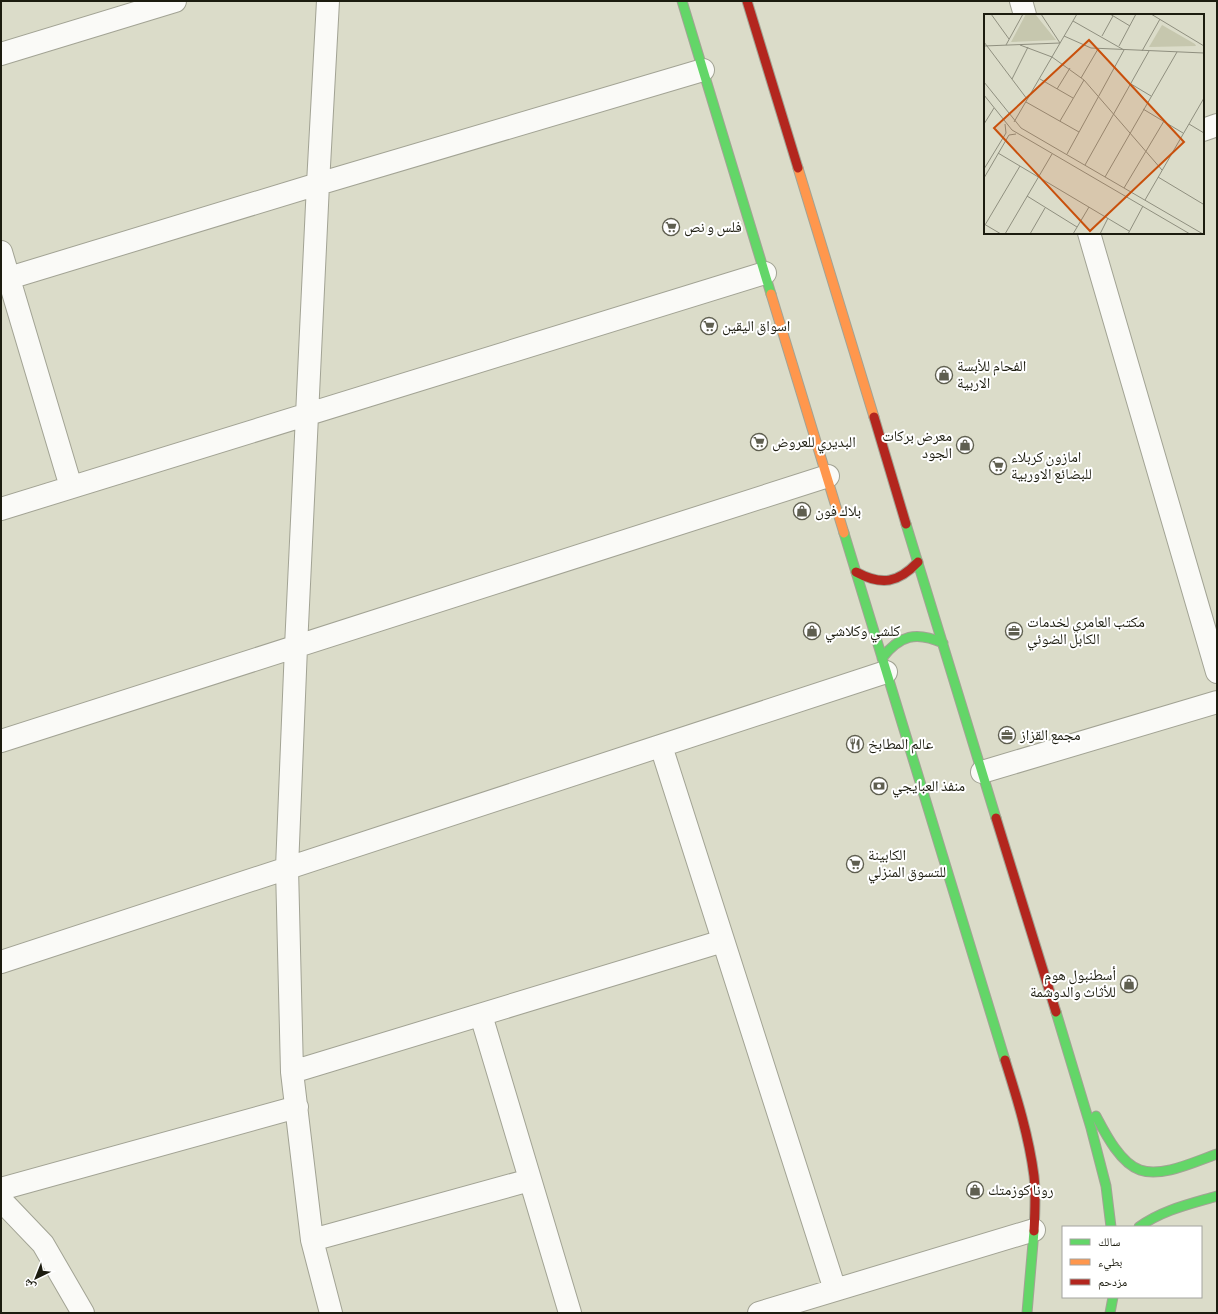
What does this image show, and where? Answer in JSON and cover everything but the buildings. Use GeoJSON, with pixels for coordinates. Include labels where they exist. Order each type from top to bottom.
{"type":"FeatureCollection","features":[{"type":"Feature","properties":{"kind":"main road"},"geometry":{"type":"LineString","coordinates":[[682,1],[1014,1088],[1028,1144],[1034,1177],[1035,1209],[1033,1260],[1028,1313]]}},
{"type":"Feature","properties":{"kind":"main road"},"geometry":{"type":"LineString","coordinates":[[747,1],[1076,1079],[1106,1186],[1111,1226]]}},
{"type":"Feature","properties":{"kind":"main road"},"geometry":{"type":"LineString","coordinates":[[856,572],[872,580],[890,581],[911,571],[918,562]]}},
{"type":"Feature","properties":{"kind":"main road"},"geometry":{"type":"LineString","coordinates":[[884,665],[889,648],[898,641],[909,637],[921,636],[932,638],[943,643]]}},
{"type":"Feature","properties":{"kind":"main road"},"geometry":{"type":"LineString","coordinates":[[1076,1079],[1109,1140],[1130,1165],[1138,1170],[1147,1172],[1169,1170],[1217,1154]]}},
{"type":"Feature","properties":{"kind":"main road"},"geometry":{"type":"LineString","coordinates":[[1140,1226],[1151,1218],[1166,1212],[1217,1196]]}},
{"type":"Feature","properties":{"kind":"main road"},"geometry":{"type":"LineString","coordinates":[[1110,1313],[1113,1298]]}},
{"type":"Feature","properties":{"kind":"street"},"geometry":{"type":"LineString","coordinates":[[1,54],[175,1]]}},
{"type":"Feature","properties":{"kind":"street"},"geometry":{"type":"LineString","coordinates":[[328,1],[307,414],[287,868],[292,1072],[312,1240],[331,1313]]}},
{"type":"Feature","properties":{"kind":"street"},"geometry":{"type":"LineString","coordinates":[[1021,1],[1025,14]]}},
{"type":"Feature","properties":{"kind":"street"},"geometry":{"type":"LineString","coordinates":[[9,278],[318,184],[703,70]]}},
{"type":"Feature","properties":{"kind":"street"},"geometry":{"type":"LineString","coordinates":[[1204,130],[1217,125]]}},
{"type":"Feature","properties":{"kind":"street"},"geometry":{"type":"LineString","coordinates":[[1089,234],[1217,672]]}},
{"type":"Feature","properties":{"kind":"street"},"geometry":{"type":"LineString","coordinates":[[1,252],[71,487]]}},
{"type":"Feature","properties":{"kind":"street"},"geometry":{"type":"LineString","coordinates":[[1,509],[765,274]]}},
{"type":"Feature","properties":{"kind":"street"},"geometry":{"type":"LineString","coordinates":[[1,742],[828,476]]}},
{"type":"Feature","properties":{"kind":"street"},"geometry":{"type":"LineString","coordinates":[[1,962],[661,746],[884,665]]}},
{"type":"Feature","properties":{"kind":"street"},"geometry":{"type":"LineString","coordinates":[[982,772],[1217,702]]}},
{"type":"Feature","properties":{"kind":"street"},"geometry":{"type":"LineString","coordinates":[[661,746],[835,1290]]}},
{"type":"Feature","properties":{"kind":"street"},"geometry":{"type":"LineString","coordinates":[[292,1072],[723,941]]}},
{"type":"Feature","properties":{"kind":"street"},"geometry":{"type":"LineString","coordinates":[[481,1015],[570,1313]]}},
{"type":"Feature","properties":{"kind":"street"},"geometry":{"type":"LineString","coordinates":[[1,1190],[297,1107]]}},
{"type":"Feature","properties":{"kind":"street"},"geometry":{"type":"LineString","coordinates":[[312,1240],[530,1180]]}},
{"type":"Feature","properties":{"kind":"street"},"geometry":{"type":"LineString","coordinates":[[1,1200],[42,1244],[83,1313]]}},
{"type":"Feature","properties":{"kind":"street"},"geometry":{"type":"LineString","coordinates":[[759,1313],[803,1306],[835,1290],[1034,1230]]}},
{"type":"Feature","properties":{"kind":"traffic: fast"},"geometry":{"type":"LineString","coordinates":[[682,1],[771,294]]}},
{"type":"Feature","properties":{"kind":"traffic: fast"},"geometry":{"type":"LineString","coordinates":[[906,524],[996,818]]}},
{"type":"Feature","properties":{"kind":"traffic: fast"},"geometry":{"type":"LineString","coordinates":[[844,533],[1005,1060]]}},
{"type":"Feature","properties":{"kind":"traffic: fast"},"geometry":{"type":"LineString","coordinates":[[882,658],[895,644],[909,637],[925,637],[943,643]]}},
{"type":"Feature","properties":{"kind":"traffic: fast"},"geometry":{"type":"LineString","coordinates":[[1056,1012],[1091,1128],[1106,1186],[1111,1226]]}},
{"type":"Feature","properties":{"kind":"traffic: fast"},"geometry":{"type":"LineString","coordinates":[[1096,1116],[1114,1147],[1126,1161],[1140,1170],[1158,1172],[1179,1168],[1217,1154]]}},
{"type":"Feature","properties":{"kind":"traffic: fast"},"geometry":{"type":"LineString","coordinates":[[1140,1226],[1167,1212],[1217,1196]]}},
{"type":"Feature","properties":{"kind":"traffic: fast"},"geometry":{"type":"LineString","coordinates":[[1027,1313],[1034,1231]]}},
{"type":"Feature","properties":{"kind":"traffic: fast"},"geometry":{"type":"LineString","coordinates":[[1110,1313],[1113,1298]]}},
{"type":"Feature","properties":{"kind":"traffic: slow"},"geometry":{"type":"LineString","coordinates":[[798,168],[874,417]]}},
{"type":"Feature","properties":{"kind":"traffic: slow"},"geometry":{"type":"LineString","coordinates":[[771,294],[844,533]]}},
{"type":"Feature","properties":{"kind":"traffic: jam"},"geometry":{"type":"LineString","coordinates":[[747,1],[798,168]]}},
{"type":"Feature","properties":{"kind":"traffic: jam"},"geometry":{"type":"LineString","coordinates":[[874,417],[906,524]]}},
{"type":"Feature","properties":{"kind":"traffic: jam"},"geometry":{"type":"LineString","coordinates":[[856,572],[882,581],[889,580],[904,574],[918,562]]}},
{"type":"Feature","properties":{"kind":"traffic: jam"},"geometry":{"type":"LineString","coordinates":[[996,818],[1056,1012]]}},
{"type":"Feature","properties":{"kind":"traffic: jam"},"geometry":{"type":"LineString","coordinates":[[1005,1060],[1022,1118],[1032,1161],[1035,1190],[1034,1231]]}},
{"type":"Feature","properties":{"kind":"place","name":"فلس و نص"},"geometry":{"type":"Point","coordinates":[671,227]}},
{"type":"Feature","properties":{"kind":"place","name":"اسواق اليقين"},"geometry":{"type":"Point","coordinates":[709,326]}},
{"type":"Feature","properties":{"kind":"place","name":"الفحام للأبسة الاربية"},"geometry":{"type":"Point","coordinates":[944,375]}},
{"type":"Feature","properties":{"kind":"place","name":"البديري للعروض"},"geometry":{"type":"Point","coordinates":[759,442]}},
{"type":"Feature","properties":{"kind":"place","name":"معرض بركات الجود"},"geometry":{"type":"Point","coordinates":[965,445]}},
{"type":"Feature","properties":{"kind":"place","name":"امازون كربلاء للبضائع الاوربية"},"geometry":{"type":"Point","coordinates":[998,466]}},
{"type":"Feature","properties":{"kind":"place","name":"بلاك فون"},"geometry":{"type":"Point","coordinates":[802,511]}},
{"type":"Feature","properties":{"kind":"place","name":"كلشي وكلاشي"},"geometry":{"type":"Point","coordinates":[812,631]}},
{"type":"Feature","properties":{"kind":"place","name":"مكتب العامري لخدمات الكابل الضوئي"},"geometry":{"type":"Point","coordinates":[1014,631]}},
{"type":"Feature","properties":{"kind":"place","name":"مجمع القزاز"},"geometry":{"type":"Point","coordinates":[1007,735]}},
{"type":"Feature","properties":{"kind":"place","name":"عالم المطابخ"},"geometry":{"type":"Point","coordinates":[855,744]}},
{"type":"Feature","properties":{"kind":"place","name":"منفذ العبايجي"},"geometry":{"type":"Point","coordinates":[879,786]}},
{"type":"Feature","properties":{"kind":"place","name":"الكابينة للتسوق المنزلي"},"geometry":{"type":"Point","coordinates":[855,864]}},
{"type":"Feature","properties":{"kind":"place","name":"أسطنبول هوم للأثاث والدوشمة"},"geometry":{"type":"Point","coordinates":[1129,984]}},
{"type":"Feature","properties":{"kind":"place","name":"رونا كوزمتك"},"geometry":{"type":"Point","coordinates":[975,1190]}}]}
